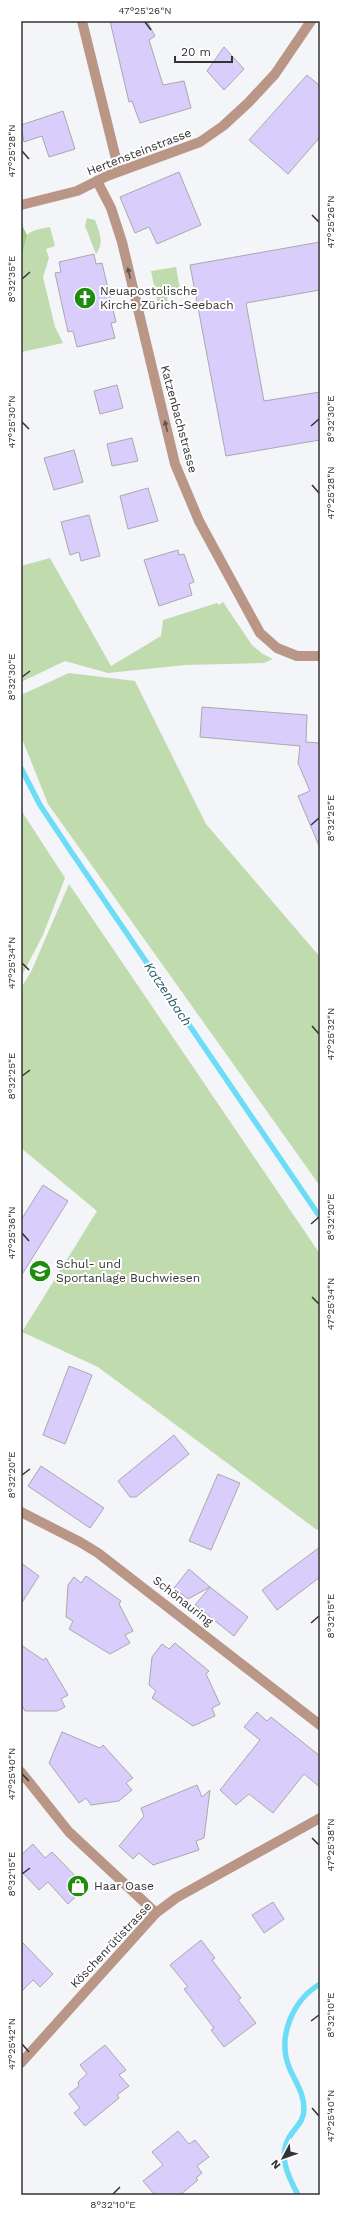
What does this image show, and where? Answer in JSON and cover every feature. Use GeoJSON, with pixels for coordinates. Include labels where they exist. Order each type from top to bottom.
{"type":"FeatureCollection","features":[{"type":"Feature","properties":{"kind":"street"},"geometry":{"type":"LineString","coordinates":[[82,21],[119,171]]}},
{"type":"Feature","properties":{"kind":"street","name":"Hertensteinstrasse"},"geometry":{"type":"LineString","coordinates":[[25,204],[77,191],[119,171],[200,142],[223,126],[248,103],[275,74],[311,21]]}},
{"type":"Feature","properties":{"kind":"street","name":"Katzenbachstrasse"},"geometry":{"type":"LineString","coordinates":[[97,181],[111,208],[122,242],[175,464],[199,521],[260,633],[277,648],[297,656],[320,656]]}},
{"type":"Feature","properties":{"kind":"street","name":"Schönauring"},"geometry":{"type":"LineString","coordinates":[[21,1512],[80,1542],[98,1553],[320,1725]]}},
{"type":"Feature","properties":{"kind":"street"},"geometry":{"type":"LineString","coordinates":[[21,1772],[69,1832],[156,1913]]}},
{"type":"Feature","properties":{"kind":"street","name":"Köschenrütistrasse"},"geometry":{"type":"LineString","coordinates":[[21,2063],[156,1913],[176,1898],[320,1818]]}},
{"type":"Feature","properties":{"kind":"green space"},"geometry":{"type":"Polygon","coordinates":[[[87,218],[95,220],[101,241],[99,250],[96,254],[85,226],[87,218]]]}},
{"type":"Feature","properties":{"kind":"green space"},"geometry":{"type":"Polygon","coordinates":[[[21,223],[27,235],[21,258],[21,223]]]}},
{"type":"Feature","properties":{"kind":"green space"},"geometry":{"type":"Polygon","coordinates":[[[50,227],[55,246],[46,249],[49,258],[43,277],[55,327],[63,343],[22,352],[20,291],[21,256],[24,243],[29,233],[50,227]]]}},
{"type":"Feature","properties":{"kind":"green space"},"geometry":{"type":"Polygon","coordinates":[[[176,267],[180,289],[166,292],[169,307],[159,309],[151,271],[176,267]]]}},
{"type":"Feature","properties":{"kind":"green space"},"geometry":{"type":"Polygon","coordinates":[[[50,558],[111,666],[161,636],[163,620],[217,603],[219,605],[223,602],[252,645],[263,654],[273,659],[264,663],[186,665],[108,673],[65,661],[21,682],[21,566],[50,558]]]}},
{"type":"Feature","properties":{"kind":"green space"},"geometry":{"type":"Polygon","coordinates":[[[69,673],[135,681],[206,824],[320,957],[320,1186],[48,804],[21,736],[21,695],[69,673]]]}},
{"type":"Feature","properties":{"kind":"green space"},"geometry":{"type":"Polygon","coordinates":[[[21,810],[65,878],[43,935],[21,977],[21,810]]]}},
{"type":"Feature","properties":{"kind":"green space"},"geometry":{"type":"Polygon","coordinates":[[[69,884],[320,1254],[320,1528],[317,1530],[98,1367],[22,1332],[97,1211],[21,1148],[21,988],[31,972],[69,884]]]}},
{"type":"Feature","properties":{"kind":"building"},"geometry":{"type":"Polygon","coordinates":[[[110,21],[147,21],[155,36],[149,40],[163,85],[184,81],[191,108],[140,123],[132,101],[129,102],[110,21]]]}},
{"type":"Feature","properties":{"kind":"building"},"geometry":{"type":"Polygon","coordinates":[[[224,47],[244,69],[224,90],[207,71],[224,47]]]}},
{"type":"Feature","properties":{"kind":"building"},"geometry":{"type":"Polygon","coordinates":[[[307,75],[320,86],[320,137],[288,174],[249,140],[307,75]]]}},
{"type":"Feature","properties":{"kind":"building"},"geometry":{"type":"Polygon","coordinates":[[[63,111],[75,149],[49,157],[42,136],[24,142],[21,125],[63,111]]]}},
{"type":"Feature","properties":{"kind":"building"},"geometry":{"type":"Polygon","coordinates":[[[179,172],[201,225],[157,244],[149,227],[135,233],[120,197],[179,172]]]}},
{"type":"Feature","properties":{"kind":"building"},"geometry":{"type":"Polygon","coordinates":[[[320,242],[320,290],[246,303],[264,401],[320,392],[320,440],[226,456],[190,265],[320,242]]]}},
{"type":"Feature","properties":{"kind":"building","name":"Neuapostolische Kirche Zürich-Seebach"},"geometry":{"type":"Polygon","coordinates":[[[94,254],[96,264],[102,263],[116,322],[111,323],[115,338],[77,347],[73,331],[68,332],[55,273],[61,272],[59,262],[94,254]]]}},
{"type":"Feature","properties":{"kind":"building"},"geometry":{"type":"Polygon","coordinates":[[[117,385],[123,408],[100,414],[94,391],[117,385]]]}},
{"type":"Feature","properties":{"kind":"building"},"geometry":{"type":"Polygon","coordinates":[[[132,438],[138,461],[112,466],[107,444],[132,438]]]}},
{"type":"Feature","properties":{"kind":"building"},"geometry":{"type":"Polygon","coordinates":[[[74,450],[83,482],[54,490],[44,458],[74,450]]]}},
{"type":"Feature","properties":{"kind":"building"},"geometry":{"type":"Polygon","coordinates":[[[148,488],[158,521],[128,529],[120,496],[148,488]]]}},
{"type":"Feature","properties":{"kind":"building"},"geometry":{"type":"Polygon","coordinates":[[[89,515],[100,556],[81,561],[79,552],[70,555],[61,522],[89,515]]]}},
{"type":"Feature","properties":{"kind":"building"},"geometry":{"type":"Polygon","coordinates":[[[178,550],[179,555],[184,554],[194,582],[189,584],[192,595],[159,606],[144,560],[178,550]]]}},
{"type":"Feature","properties":{"kind":"building"},"geometry":{"type":"Polygon","coordinates":[[[202,707],[307,715],[306,742],[320,743],[320,848],[298,796],[310,791],[298,763],[300,746],[200,737],[202,707]]]}},
{"type":"Feature","properties":{"kind":"building"},"geometry":{"type":"Polygon","coordinates":[[[43,1185],[68,1201],[21,1276],[21,1220],[43,1185]]]}},
{"type":"Feature","properties":{"kind":"building"},"geometry":{"type":"Polygon","coordinates":[[[69,1366],[92,1375],[65,1444],[43,1435],[69,1366]]]}},
{"type":"Feature","properties":{"kind":"building"},"geometry":{"type":"Polygon","coordinates":[[[174,1435],[189,1454],[136,1497],[130,1497],[118,1481],[174,1435]]]}},
{"type":"Feature","properties":{"kind":"building"},"geometry":{"type":"Polygon","coordinates":[[[41,1466],[104,1508],[90,1528],[28,1486],[41,1466]]]}},
{"type":"Feature","properties":{"kind":"building"},"geometry":{"type":"Polygon","coordinates":[[[218,1474],[240,1483],[211,1550],[189,1541],[218,1474]]]}},
{"type":"Feature","properties":{"kind":"building"},"geometry":{"type":"Polygon","coordinates":[[[320,1547],[320,1577],[277,1610],[262,1590],[320,1547]]]}},
{"type":"Feature","properties":{"kind":"building"},"geometry":{"type":"Polygon","coordinates":[[[21,1563],[39,1576],[21,1604],[21,1563]]]}},
{"type":"Feature","properties":{"kind":"building"},"geometry":{"type":"Polygon","coordinates":[[[189,1569],[210,1587],[188,1599],[174,1588],[189,1569]]]}},
{"type":"Feature","properties":{"kind":"building"},"geometry":{"type":"Polygon","coordinates":[[[86,1576],[121,1601],[119,1604],[133,1631],[125,1635],[130,1643],[110,1654],[69,1629],[73,1621],[66,1617],[68,1585],[74,1577],[81,1583],[86,1576]]]}},
{"type":"Feature","properties":{"kind":"building"},"geometry":{"type":"Polygon","coordinates":[[[210,1587],[248,1617],[234,1636],[195,1605],[210,1587]]]}},
{"type":"Feature","properties":{"kind":"building"},"geometry":{"type":"Polygon","coordinates":[[[175,1643],[209,1671],[206,1674],[220,1704],[212,1708],[215,1716],[193,1726],[152,1698],[156,1691],[149,1685],[152,1657],[162,1644],[169,1649],[175,1643]]]}},
{"type":"Feature","properties":{"kind":"building"},"geometry":{"type":"Polygon","coordinates":[[[21,1645],[43,1660],[46,1658],[68,1695],[61,1699],[65,1707],[57,1711],[25,1711],[21,1704],[21,1645]]]}},
{"type":"Feature","properties":{"kind":"building"},"geometry":{"type":"Polygon","coordinates":[[[257,1712],[267,1721],[271,1717],[320,1756],[320,1787],[304,1774],[273,1813],[249,1794],[236,1805],[220,1790],[260,1740],[244,1727],[257,1712]]]}},
{"type":"Feature","properties":{"kind":"building"},"geometry":{"type":"Polygon","coordinates":[[[62,1732],[100,1748],[103,1745],[133,1778],[126,1783],[132,1790],[119,1801],[91,1805],[86,1798],[79,1803],[49,1763],[62,1732]]]}},
{"type":"Feature","properties":{"kind":"building"},"geometry":{"type":"Polygon","coordinates":[[[197,1785],[202,1797],[210,1790],[204,1838],[196,1841],[199,1850],[153,1865],[139,1853],[133,1859],[119,1846],[144,1816],[141,1808],[197,1785]]]}},
{"type":"Feature","properties":{"kind":"building"},"geometry":{"type":"Polygon","coordinates":[[[33,1844],[45,1858],[52,1852],[86,1887],[68,1904],[48,1882],[39,1890],[21,1871],[21,1855],[33,1844]]]}},
{"type":"Feature","properties":{"kind":"building"},"geometry":{"type":"Polygon","coordinates":[[[273,1902],[284,1919],[264,1933],[252,1915],[273,1902]]]}},
{"type":"Feature","properties":{"kind":"building"},"geometry":{"type":"Polygon","coordinates":[[[201,1940],[215,1958],[212,1960],[241,1998],[238,2000],[256,2023],[224,2047],[211,2030],[214,2028],[184,1989],[188,1987],[170,1965],[201,1940]]]}},
{"type":"Feature","properties":{"kind":"building"},"geometry":{"type":"Polygon","coordinates":[[[21,1941],[53,1974],[40,1987],[33,1980],[21,1992],[21,1941]]]}},
{"type":"Feature","properties":{"kind":"building"},"geometry":{"type":"Polygon","coordinates":[[[105,2045],[126,2070],[119,2075],[129,2086],[117,2095],[119,2098],[85,2126],[74,2113],[80,2108],[69,2094],[79,2086],[78,2082],[87,2074],[80,2065],[105,2045]]]}},
{"type":"Feature","properties":{"kind":"building"},"geometry":{"type":"Polygon","coordinates":[[[178,2131],[189,2144],[195,2140],[209,2157],[197,2166],[202,2173],[196,2178],[198,2180],[180,2195],[155,2195],[143,2181],[163,2165],[152,2152],[178,2131]]]}},
{"type":"Feature","properties":{"kind":"waterway","name":"Katzenbach"},"geometry":{"type":"LineString","coordinates":[[21,768],[40,805],[320,1217]]}},
{"type":"Feature","properties":{"kind":"waterway"},"geometry":{"type":"LineString","coordinates":[[298,2195],[287,2173],[284,2157],[287,2141],[303,2116],[304,2103],[301,2092],[289,2067],[286,2055],[286,2031],[295,2009],[302,1999],[320,1984]]}},
{"type":"Feature","properties":{"kind":"place","name":"Neuapostolische Kirche Zürich-Seebach"},"geometry":{"type":"Point","coordinates":[85,298]}},
{"type":"Feature","properties":{"kind":"place","name":"Schul- und Sportanlage Buchwiesen"},"geometry":{"type":"Point","coordinates":[40,1271]}},
{"type":"Feature","properties":{"kind":"place","name":"Haar Oase"},"geometry":{"type":"Point","coordinates":[78,1886]}}]}
